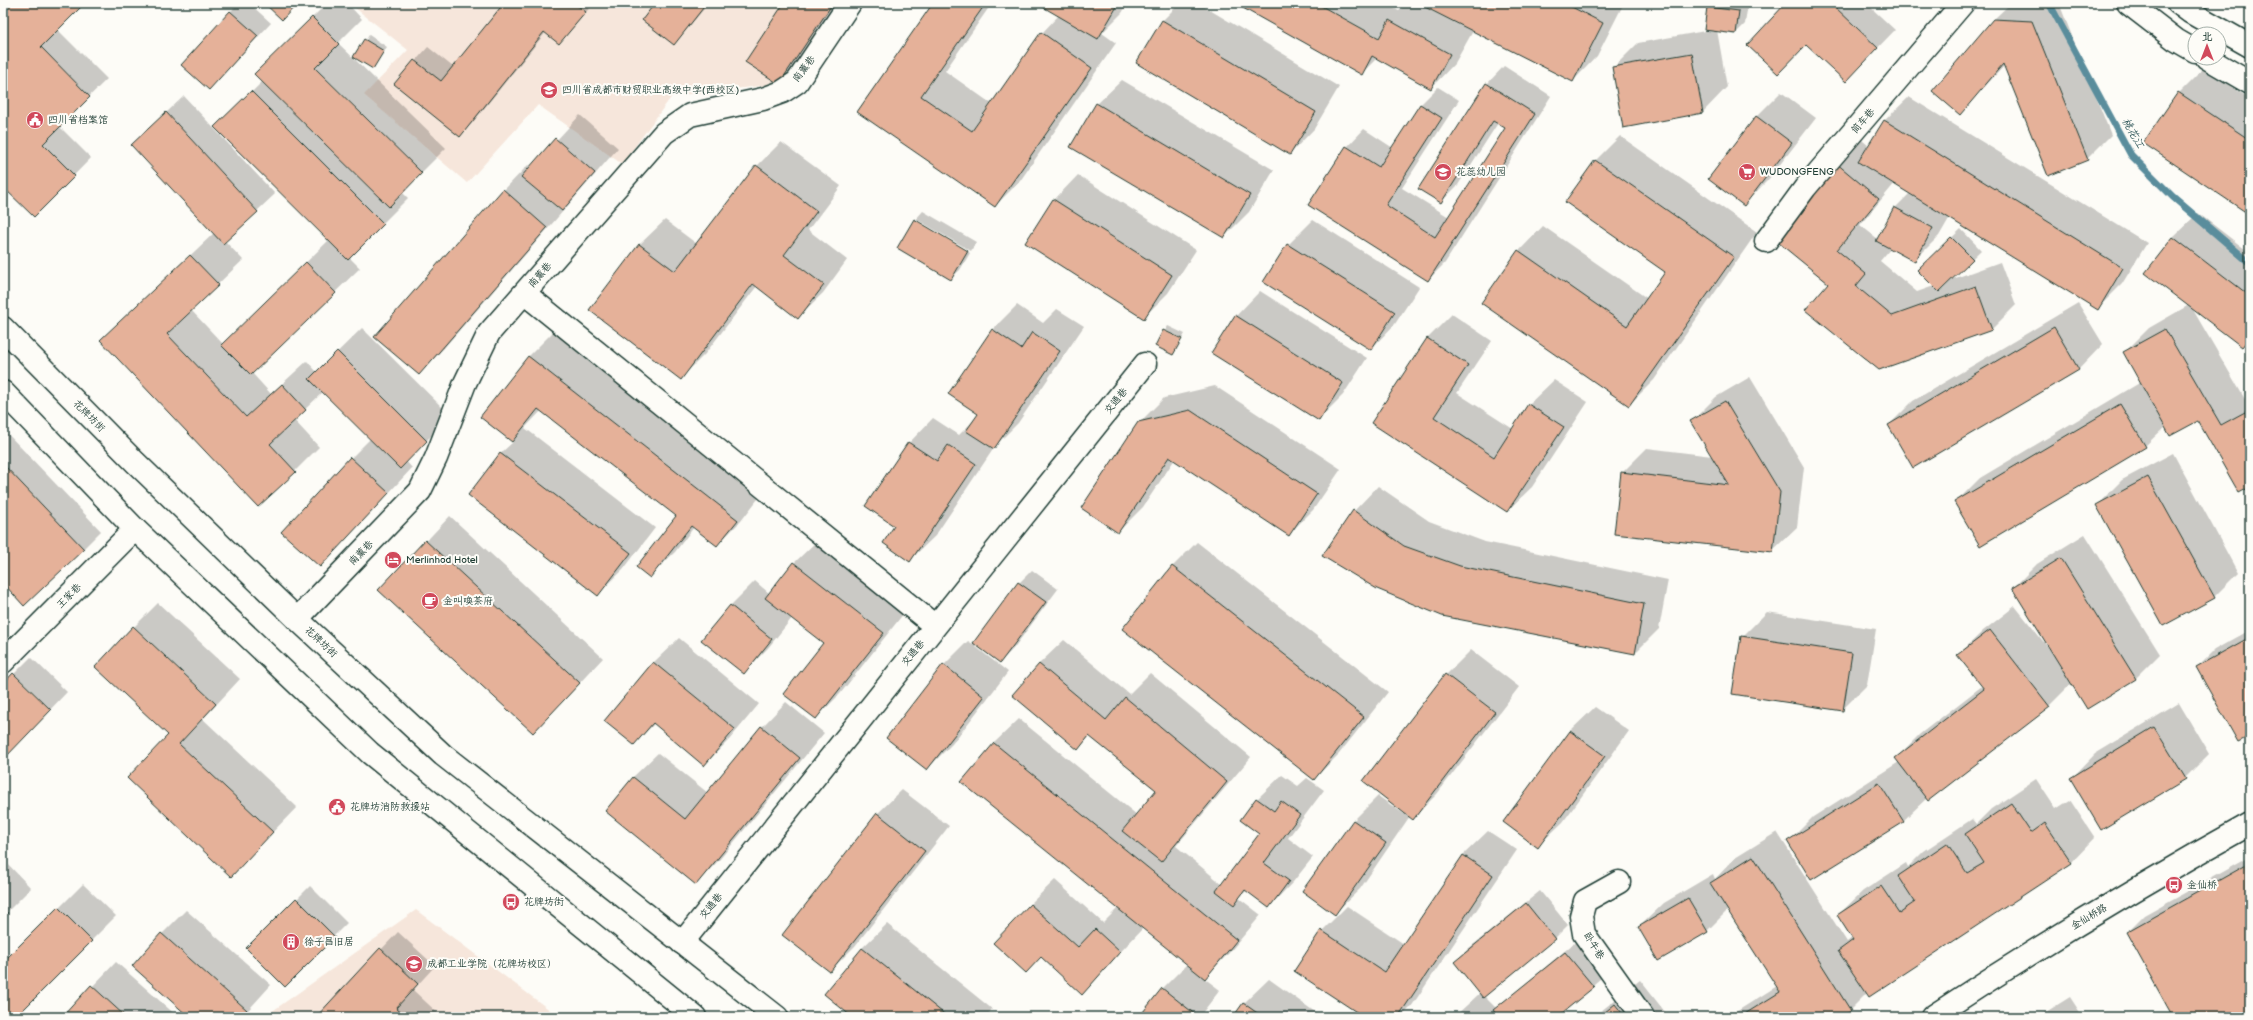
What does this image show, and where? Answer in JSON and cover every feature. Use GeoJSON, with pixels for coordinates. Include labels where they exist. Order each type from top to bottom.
{"type":"FeatureCollection","features":[{"type":"Feature","properties":{"kind":"street","name":"南薰巷"},"geometry":{"type":"LineString","coordinates":[[297,619],[420,491],[436,458],[481,348],[489,333],[664,133],[690,115],[762,99],[782,92],[797,82],[850,3]]}},
{"type":"Feature","properties":{"kind":"street","name":"筒车巷"},"geometry":{"type":"LineString","coordinates":[[1766,241],[1805,188],[1963,3]]}},
{"type":"Feature","properties":{"kind":"street"},"geometry":{"type":"LineString","coordinates":[[2128,3],[2176,40],[2187,46]]}},
{"type":"Feature","properties":{"kind":"street"},"geometry":{"type":"LineString","coordinates":[[2178,3],[2190,12],[2250,46]]}},
{"type":"Feature","properties":{"kind":"street"},"geometry":{"type":"LineString","coordinates":[[2221,66],[2250,83]]}},
{"type":"Feature","properties":{"kind":"street"},"geometry":{"type":"LineString","coordinates":[[524,293],[935,626]]}},
{"type":"Feature","properties":{"kind":"street","name":"花牌坊街"},"geometry":{"type":"LineString","coordinates":[[3,328],[135,462],[297,619],[443,755],[777,1017]]}},
{"type":"Feature","properties":{"kind":"street","name":"交通巷"},"geometry":{"type":"LineString","coordinates":[[682,943],[1145,364]]}},
{"type":"Feature","properties":{"kind":"street"},"geometry":{"type":"LineString","coordinates":[[3,392],[135,529],[370,753],[695,1017]]}},
{"type":"Feature","properties":{"kind":"street","name":"王家巷"},"geometry":{"type":"LineString","coordinates":[[3,662],[135,529]]}},
{"type":"Feature","properties":{"kind":"street","name":"金仙桥路"},"geometry":{"type":"LineString","coordinates":[[1932,1017],[2016,961],[2151,879],[2250,824]]}},
{"type":"Feature","properties":{"kind":"street","name":"卧牛巷"},"geometry":{"type":"LineString","coordinates":[[1619,882],[1585,902],[1581,916],[1584,934],[1643,1017]]}},
{"type":"Feature","properties":{"kind":"shaded area","name":"四川省成都市财贸职业高级中学(西校区)"},"geometry":{"type":"Polygon","coordinates":[[[349,3],[834,3],[779,84],[672,96],[622,164],[538,105],[467,183],[364,95],[408,50],[349,3]]]}},
{"type":"Feature","properties":{"kind":"shaded area","name":"成都工业学院（花牌坊校区）"},"geometry":{"type":"Polygon","coordinates":[[[416,910],[559,1017],[264,1017],[416,910]]]}},
{"type":"Feature","properties":{"kind":"building","name":"四川省档案馆"},"geometry":{"type":"Polygon","coordinates":[[[3,3],[85,3],[41,47],[90,97],[43,144],[75,176],[34,217],[3,187],[3,3]]]}},
{"type":"Feature","properties":{"kind":"building"},"geometry":{"type":"Polygon","coordinates":[[[264,3],[298,3],[282,20],[264,3]]]}},
{"type":"Feature","properties":{"kind":"building"},"geometry":{"type":"Polygon","coordinates":[[[504,3],[574,3],[586,12],[559,44],[544,32],[460,137],[394,84],[414,60],[441,81],[504,3]]]}},
{"type":"Feature","properties":{"kind":"building"},"geometry":{"type":"Polygon","coordinates":[[[655,3],[707,3],[674,45],[642,20],[655,3]]]}},
{"type":"Feature","properties":{"kind":"building"},"geometry":{"type":"Polygon","coordinates":[[[784,3],[833,3],[779,84],[745,62],[784,3]]]}},
{"type":"Feature","properties":{"kind":"building"},"geometry":{"type":"Polygon","coordinates":[[[933,3],[986,3],[921,96],[972,131],[1041,32],[1092,68],[995,207],[857,112],[933,3]]]}},
{"type":"Feature","properties":{"kind":"building"},"geometry":{"type":"Polygon","coordinates":[[[1036,3],[1119,3],[1098,39],[1036,3]]]}},
{"type":"Feature","properties":{"kind":"building"},"geometry":{"type":"Polygon","coordinates":[[[1234,3],[1316,3],[1379,38],[1389,20],[1450,54],[1431,89],[1372,56],[1362,75],[1234,3]]]}},
{"type":"Feature","properties":{"kind":"building"},"geometry":{"type":"Polygon","coordinates":[[[1417,3],[1564,3],[1603,23],[1573,82],[1417,3]]]}},
{"type":"Feature","properties":{"kind":"building"},"geometry":{"type":"Polygon","coordinates":[[[1786,3],[1837,3],[1834,6],[1878,48],[1846,82],[1806,45],[1778,74],[1747,45],[1786,3]]]}},
{"type":"Feature","properties":{"kind":"building"},"geometry":{"type":"Polygon","coordinates":[[[1707,7],[1739,11],[1736,34],[1704,30],[1707,7]]]}},
{"type":"Feature","properties":{"kind":"building"},"geometry":{"type":"Polygon","coordinates":[[[230,11],[258,36],[209,90],[181,65],[230,11]]]}},
{"type":"Feature","properties":{"kind":"building"},"geometry":{"type":"Polygon","coordinates":[[[312,17],[339,44],[315,68],[422,173],[389,207],[254,74],[312,17]]]}},
{"type":"Feature","properties":{"kind":"building"},"geometry":{"type":"Polygon","coordinates":[[[1993,19],[2032,21],[2088,160],[2048,176],[2003,64],[1960,115],[1932,91],[1993,19]]]}},
{"type":"Feature","properties":{"kind":"building"},"geometry":{"type":"Polygon","coordinates":[[[1162,20],[1316,112],[1290,155],[1136,63],[1162,20]]]}},
{"type":"Feature","properties":{"kind":"building"},"geometry":{"type":"Polygon","coordinates":[[[364,39],[384,51],[373,69],[353,57],[364,39]]]}},
{"type":"Feature","properties":{"kind":"building"},"geometry":{"type":"Polygon","coordinates":[[[1692,53],[1703,113],[1623,128],[1612,67],[1692,53]]]}},
{"type":"Feature","properties":{"kind":"building"},"geometry":{"type":"Polygon","coordinates":[[[1486,83],[1535,114],[1428,281],[1308,205],[1346,146],[1379,167],[1420,104],[1442,118],[1386,205],[1435,237],[1505,128],[1493,121],[1441,203],[1418,189],[1486,83]]]}},
{"type":"Feature","properties":{"kind":"building"},"geometry":{"type":"Polygon","coordinates":[[[251,91],[384,224],[348,260],[214,127],[251,91]]]}},
{"type":"Feature","properties":{"kind":"building"},"geometry":{"type":"Polygon","coordinates":[[[2178,92],[2250,140],[2250,215],[2143,143],[2178,92]]]}},
{"type":"Feature","properties":{"kind":"building"},"geometry":{"type":"Polygon","coordinates":[[[1096,103],[1250,195],[1224,238],[1070,147],[1096,103]]]}},
{"type":"Feature","properties":{"kind":"building"},"geometry":{"type":"Polygon","coordinates":[[[166,112],[258,212],[223,244],[131,145],[166,112]]]}},
{"type":"Feature","properties":{"kind":"building"},"geometry":{"type":"Polygon","coordinates":[[[1756,116],[1792,143],[1744,206],[1708,179],[1756,116]]]}},
{"type":"Feature","properties":{"kind":"building"},"geometry":{"type":"Polygon","coordinates":[[[1884,120],[2123,268],[2098,310],[1858,162],[1884,120]]]}},
{"type":"Feature","properties":{"kind":"building"},"geometry":{"type":"Polygon","coordinates":[[[555,138],[595,173],[562,211],[521,177],[555,138]]]}},
{"type":"Feature","properties":{"kind":"building"},"geometry":{"type":"Polygon","coordinates":[[[1595,160],[1734,257],[1629,406],[1481,303],[1518,250],[1627,326],[1665,272],[1565,202],[1595,160]]]}},
{"type":"Feature","properties":{"kind":"building"},"geometry":{"type":"Polygon","coordinates":[[[1836,163],[1879,199],[1837,250],[1866,274],[1856,286],[1892,316],[1976,286],[1992,330],[1879,370],[1805,310],[1828,283],[1774,239],[1836,163]]]}},
{"type":"Feature","properties":{"kind":"building"},"geometry":{"type":"Polygon","coordinates":[[[756,165],[817,211],[784,255],[824,285],[798,319],[753,284],[681,380],[589,310],[639,244],[675,271],[756,165]]]}},
{"type":"Feature","properties":{"kind":"building"},"geometry":{"type":"Polygon","coordinates":[[[503,189],[547,228],[419,375],[374,337],[503,189]]]}},
{"type":"Feature","properties":{"kind":"building"},"geometry":{"type":"Polygon","coordinates":[[[1053,199],[1172,275],[1144,319],[1025,243],[1053,199]]]}},
{"type":"Feature","properties":{"kind":"building"},"geometry":{"type":"Polygon","coordinates":[[[1894,207],[1933,228],[1915,262],[1876,241],[1894,207]]]}},
{"type":"Feature","properties":{"kind":"building"},"geometry":{"type":"Polygon","coordinates":[[[914,219],[968,251],[951,280],[897,248],[914,219]]]}},
{"type":"Feature","properties":{"kind":"building"},"geometry":{"type":"Polygon","coordinates":[[[1951,237],[1973,259],[1939,292],[1917,270],[1951,237]]]}},
{"type":"Feature","properties":{"kind":"building"},"geometry":{"type":"Polygon","coordinates":[[[2173,237],[2250,296],[2250,337],[2242,347],[2145,273],[2173,237]]]}},
{"type":"Feature","properties":{"kind":"building"},"geometry":{"type":"Polygon","coordinates":[[[1287,244],[1395,312],[1371,350],[1263,282],[1287,244]]]}},
{"type":"Feature","properties":{"kind":"building"},"geometry":{"type":"Polygon","coordinates":[[[190,255],[219,285],[167,334],[246,417],[282,384],[306,410],[270,444],[296,472],[258,507],[100,340],[190,255]]]}},
{"type":"Feature","properties":{"kind":"building"},"geometry":{"type":"Polygon","coordinates":[[[306,262],[336,293],[251,375],[221,345],[306,262]]]}},
{"type":"Feature","properties":{"kind":"building"},"geometry":{"type":"Polygon","coordinates":[[[1235,315],[1343,383],[1319,421],[1211,353],[1235,315]]]}},
{"type":"Feature","properties":{"kind":"building"},"geometry":{"type":"Polygon","coordinates":[[[2054,327],[2079,370],[1913,468],[1888,425],[2054,327]]]}},
{"type":"Feature","properties":{"kind":"building"},"geometry":{"type":"Polygon","coordinates":[[[992,329],[1021,349],[1032,332],[1060,351],[994,449],[966,431],[978,414],[948,394],[992,329]]]}},
{"type":"Feature","properties":{"kind":"building"},"geometry":{"type":"Polygon","coordinates":[[[2165,329],[2221,425],[2245,412],[2250,421],[2250,487],[2239,493],[2198,421],[2170,436],[2123,352],[2165,329]]]}},
{"type":"Feature","properties":{"kind":"building"},"geometry":{"type":"Polygon","coordinates":[[[1163,330],[1182,339],[1173,355],[1155,346],[1163,330]]]}},
{"type":"Feature","properties":{"kind":"building"},"geometry":{"type":"Polygon","coordinates":[[[1427,338],[1468,365],[1434,417],[1494,457],[1528,404],[1564,427],[1507,512],[1371,423],[1427,338]]]}},
{"type":"Feature","properties":{"kind":"building"},"geometry":{"type":"Polygon","coordinates":[[[337,351],[427,441],[400,469],[309,379],[337,351]]]}},
{"type":"Feature","properties":{"kind":"building"},"geometry":{"type":"Polygon","coordinates":[[[528,356],[738,520],[717,546],[691,526],[650,578],[636,567],[676,516],[538,409],[512,442],[480,417],[528,356]]]}},
{"type":"Feature","properties":{"kind":"building"},"geometry":{"type":"Polygon","coordinates":[[[1725,401],[1780,492],[1773,552],[1614,534],[1621,472],[1729,485],[1690,421],[1725,401]]]}},
{"type":"Feature","properties":{"kind":"building"},"geometry":{"type":"Polygon","coordinates":[[[2120,404],[2146,447],[1980,546],[1954,502],[2120,404]]]}},
{"type":"Feature","properties":{"kind":"building"},"geometry":{"type":"Polygon","coordinates":[[[1190,410],[1317,494],[1289,536],[1169,457],[1118,533],[1081,508],[1138,422],[1190,410]]]}},
{"type":"Feature","properties":{"kind":"building"},"geometry":{"type":"Polygon","coordinates":[[[908,442],[937,461],[948,445],[976,464],[910,562],[883,543],[894,526],[865,506],[908,442]]]}},
{"type":"Feature","properties":{"kind":"building"},"geometry":{"type":"Polygon","coordinates":[[[500,453],[631,553],[598,596],[468,495],[500,453]]]}},
{"type":"Feature","properties":{"kind":"building"},"geometry":{"type":"Polygon","coordinates":[[[350,457],[389,493],[320,567],[281,532],[350,457]]]}},
{"type":"Feature","properties":{"kind":"building"},"geometry":{"type":"Polygon","coordinates":[[[3,464],[84,549],[24,606],[3,583],[3,464]]]}},
{"type":"Feature","properties":{"kind":"building"},"geometry":{"type":"Polygon","coordinates":[[[2148,477],[2215,598],[2163,626],[2096,505],[2148,477]]]}},
{"type":"Feature","properties":{"kind":"building"},"geometry":{"type":"Polygon","coordinates":[[[1353,510],[1404,546],[1460,566],[1644,604],[1635,654],[1442,616],[1377,589],[1322,556],[1353,510]]]}},
{"type":"Feature","properties":{"kind":"building"},"geometry":{"type":"Polygon","coordinates":[[[425,540],[580,683],[533,733],[378,590],[425,540]]]}},
{"type":"Feature","properties":{"kind":"building"},"geometry":{"type":"Polygon","coordinates":[[[2061,558],[2136,679],[2087,709],[2012,588],[2061,558]]]}},
{"type":"Feature","properties":{"kind":"building"},"geometry":{"type":"Polygon","coordinates":[[[793,562],[884,633],[816,719],[783,694],[823,643],[765,598],[793,562]]]}},
{"type":"Feature","properties":{"kind":"building"},"geometry":{"type":"Polygon","coordinates":[[[1172,566],[1364,717],[1314,780],[1122,629],[1172,566]]]}},
{"type":"Feature","properties":{"kind":"building"},"geometry":{"type":"Polygon","coordinates":[[[1018,582],[1046,602],[1000,663],[973,643],[1018,582]]]}},
{"type":"Feature","properties":{"kind":"building"},"geometry":{"type":"Polygon","coordinates":[[[730,605],[772,639],[744,674],[701,640],[730,605]]]}},
{"type":"Feature","properties":{"kind":"building"},"geometry":{"type":"Polygon","coordinates":[[[133,626],[216,704],[179,744],[273,832],[231,877],[127,778],[168,735],[95,667],[133,626]]]}},
{"type":"Feature","properties":{"kind":"building"},"geometry":{"type":"Polygon","coordinates":[[[1990,630],[2050,707],[1928,801],[1895,758],[1984,689],[1957,655],[1990,630]]]}},
{"type":"Feature","properties":{"kind":"building"},"geometry":{"type":"Polygon","coordinates":[[[1741,636],[1852,653],[1843,711],[1732,694],[1741,636]]]}},
{"type":"Feature","properties":{"kind":"building"},"geometry":{"type":"Polygon","coordinates":[[[2250,637],[2250,736],[2238,742],[2196,667],[2250,637]]]}},
{"type":"Feature","properties":{"kind":"building"},"geometry":{"type":"Polygon","coordinates":[[[653,662],[735,729],[704,766],[653,723],[634,745],[604,721],[653,662]]]}},
{"type":"Feature","properties":{"kind":"building"},"geometry":{"type":"Polygon","coordinates":[[[943,664],[984,697],[927,770],[886,738],[943,664]]]}},
{"type":"Feature","properties":{"kind":"building"},"geometry":{"type":"Polygon","coordinates":[[[1039,664],[1106,720],[1125,697],[1227,782],[1161,862],[1122,831],[1156,790],[1089,736],[1078,750],[1012,695],[1039,664]]]}},
{"type":"Feature","properties":{"kind":"building"},"geometry":{"type":"Polygon","coordinates":[[[13,673],[51,710],[3,760],[3,684],[13,673]]]}},
{"type":"Feature","properties":{"kind":"building"},"geometry":{"type":"Polygon","coordinates":[[[1445,674],[1495,712],[1413,820],[1363,781],[1445,674]]]}},
{"type":"Feature","properties":{"kind":"building"},"geometry":{"type":"Polygon","coordinates":[[[761,726],[800,758],[696,885],[605,811],[633,777],[685,819],[761,726]]]}},
{"type":"Feature","properties":{"kind":"building"},"geometry":{"type":"Polygon","coordinates":[[[2154,727],[2186,779],[2101,830],[2070,778],[2154,727]]]}},
{"type":"Feature","properties":{"kind":"building"},"geometry":{"type":"Polygon","coordinates":[[[1570,731],[1605,756],[1538,848],[1503,822],[1570,731]]]}},
{"type":"Feature","properties":{"kind":"building"},"geometry":{"type":"Polygon","coordinates":[[[994,743],[1237,940],[1205,979],[961,782],[994,743]]]}},
{"type":"Feature","properties":{"kind":"building"},"geometry":{"type":"Polygon","coordinates":[[[1879,783],[1904,822],[1811,880],[1787,841],[1879,783]]]}},
{"type":"Feature","properties":{"kind":"building"},"geometry":{"type":"Polygon","coordinates":[[[1256,798],[1274,811],[1281,801],[1300,815],[1264,863],[1289,881],[1269,908],[1245,890],[1234,905],[1216,891],[1259,834],[1240,820],[1256,798]]]}},
{"type":"Feature","properties":{"kind":"building"},"geometry":{"type":"Polygon","coordinates":[[[2011,803],[2031,833],[2045,823],[2072,863],[1869,997],[1838,951],[1853,940],[1837,915],[1881,886],[1899,913],[1915,902],[1898,876],[1947,843],[1967,873],[1984,863],[1965,834],[2011,803]]]}},
{"type":"Feature","properties":{"kind":"building"},"geometry":{"type":"Polygon","coordinates":[[[877,813],[925,851],[830,972],[782,935],[877,813]]]}},
{"type":"Feature","properties":{"kind":"building"},"geometry":{"type":"Polygon","coordinates":[[[1353,820],[1386,843],[1335,915],[1302,891],[1353,820]]]}},
{"type":"Feature","properties":{"kind":"building"},"geometry":{"type":"Polygon","coordinates":[[[1463,855],[1493,875],[1398,1017],[1364,1017],[1294,971],[1321,930],[1384,972],[1463,855]]]}},
{"type":"Feature","properties":{"kind":"building"},"geometry":{"type":"Polygon","coordinates":[[[1753,856],[1851,1011],[1842,1017],[1740,1017],[1780,992],[1710,883],[1753,856]]]}},
{"type":"Feature","properties":{"kind":"building"},"geometry":{"type":"Polygon","coordinates":[[[2250,863],[2250,1017],[2173,1017],[2126,932],[2250,863]]]}},
{"type":"Feature","properties":{"kind":"building","name":"徐子昌旧居"},"geometry":{"type":"Polygon","coordinates":[[[296,898],[335,937],[285,987],[246,948],[296,898]]]}},
{"type":"Feature","properties":{"kind":"building"},"geometry":{"type":"Polygon","coordinates":[[[1688,898],[1708,932],[1658,961],[1638,927],[1688,898]]]}},
{"type":"Feature","properties":{"kind":"building"},"geometry":{"type":"Polygon","coordinates":[[[1526,903],[1555,939],[1483,998],[1454,962],[1526,903]]]}},
{"type":"Feature","properties":{"kind":"building"},"geometry":{"type":"Polygon","coordinates":[[[1030,904],[1078,947],[1095,929],[1120,952],[1082,995],[1041,957],[1026,973],[993,943],[1030,904]]]}},
{"type":"Feature","properties":{"kind":"building"},"geometry":{"type":"Polygon","coordinates":[[[58,907],[92,941],[16,1017],[3,1017],[3,962],[58,907]]]}},
{"type":"Feature","properties":{"kind":"building"},"geometry":{"type":"Polygon","coordinates":[[[3,909],[8,913],[3,918],[3,909]]]}},
{"type":"Feature","properties":{"kind":"building"},"geometry":{"type":"Polygon","coordinates":[[[161,933],[247,1010],[241,1017],[189,1017],[132,966],[161,933]]]}},
{"type":"Feature","properties":{"kind":"building"},"geometry":{"type":"Polygon","coordinates":[[[380,948],[418,984],[396,1008],[406,1017],[316,1017],[380,948]]]}},
{"type":"Feature","properties":{"kind":"building"},"geometry":{"type":"Polygon","coordinates":[[[862,948],[948,1017],[852,1017],[824,994],[862,948]]]}},
{"type":"Feature","properties":{"kind":"building"},"geometry":{"type":"Polygon","coordinates":[[[1565,952],[1594,987],[1557,1017],[1498,1017],[1493,1010],[1565,952]]]}},
{"type":"Feature","properties":{"kind":"building"},"geometry":{"type":"Polygon","coordinates":[[[91,985],[126,1017],[62,1017],[91,985]]]}},
{"type":"Feature","properties":{"kind":"building"},"geometry":{"type":"Polygon","coordinates":[[[1162,988],[1196,1015],[1195,1017],[1139,1017],[1162,988]]]}},
{"type":"Feature","properties":{"kind":"building"},"geometry":{"type":"Polygon","coordinates":[[[1243,1003],[1263,1017],[1233,1017],[1243,1003]]]}},
{"type":"Feature","properties":{"kind":"building"},"geometry":{"type":"Polygon","coordinates":[[[1615,1004],[1625,1017],[1599,1017],[1615,1004]]]}},
{"type":"Feature","properties":{"kind":"waterway","name":"桃花江"},"geometry":{"type":"LineString","coordinates":[[2049,3],[2131,155],[2173,197],[2250,263]]}},
{"type":"Feature","properties":{"kind":"place","name":"四川省成都市财贸职业高级中学(西校区)"},"geometry":{"type":"Point","coordinates":[549,90]}},
{"type":"Feature","properties":{"kind":"place","name":"四川省档案馆"},"geometry":{"type":"Point","coordinates":[35,120]}},
{"type":"Feature","properties":{"kind":"place","name":"花蕊幼儿园"},"geometry":{"type":"Point","coordinates":[1443,172]}},
{"type":"Feature","properties":{"kind":"place","name":"WUDONGFENG"},"geometry":{"type":"Point","coordinates":[1747,172]}},
{"type":"Feature","properties":{"kind":"place","name":"Merlinhod Hotel"},"geometry":{"type":"Point","coordinates":[393,560]}},
{"type":"Feature","properties":{"kind":"place","name":"金叫唤茶府"},"geometry":{"type":"Point","coordinates":[430,601]}},
{"type":"Feature","properties":{"kind":"place","name":"花牌坊消防救援站"},"geometry":{"type":"Point","coordinates":[337,807]}},
{"type":"Feature","properties":{"kind":"place","name":"金仙桥"},"geometry":{"type":"Point","coordinates":[2174,885]}},
{"type":"Feature","properties":{"kind":"place","name":"花牌坊街"},"geometry":{"type":"Point","coordinates":[511,902]}},
{"type":"Feature","properties":{"kind":"place","name":"徐子昌旧居"},"geometry":{"type":"Point","coordinates":[291,942]}},
{"type":"Feature","properties":{"kind":"place","name":"成都工业学院（花牌坊校区）"},"geometry":{"type":"Point","coordinates":[414,964]}}]}
